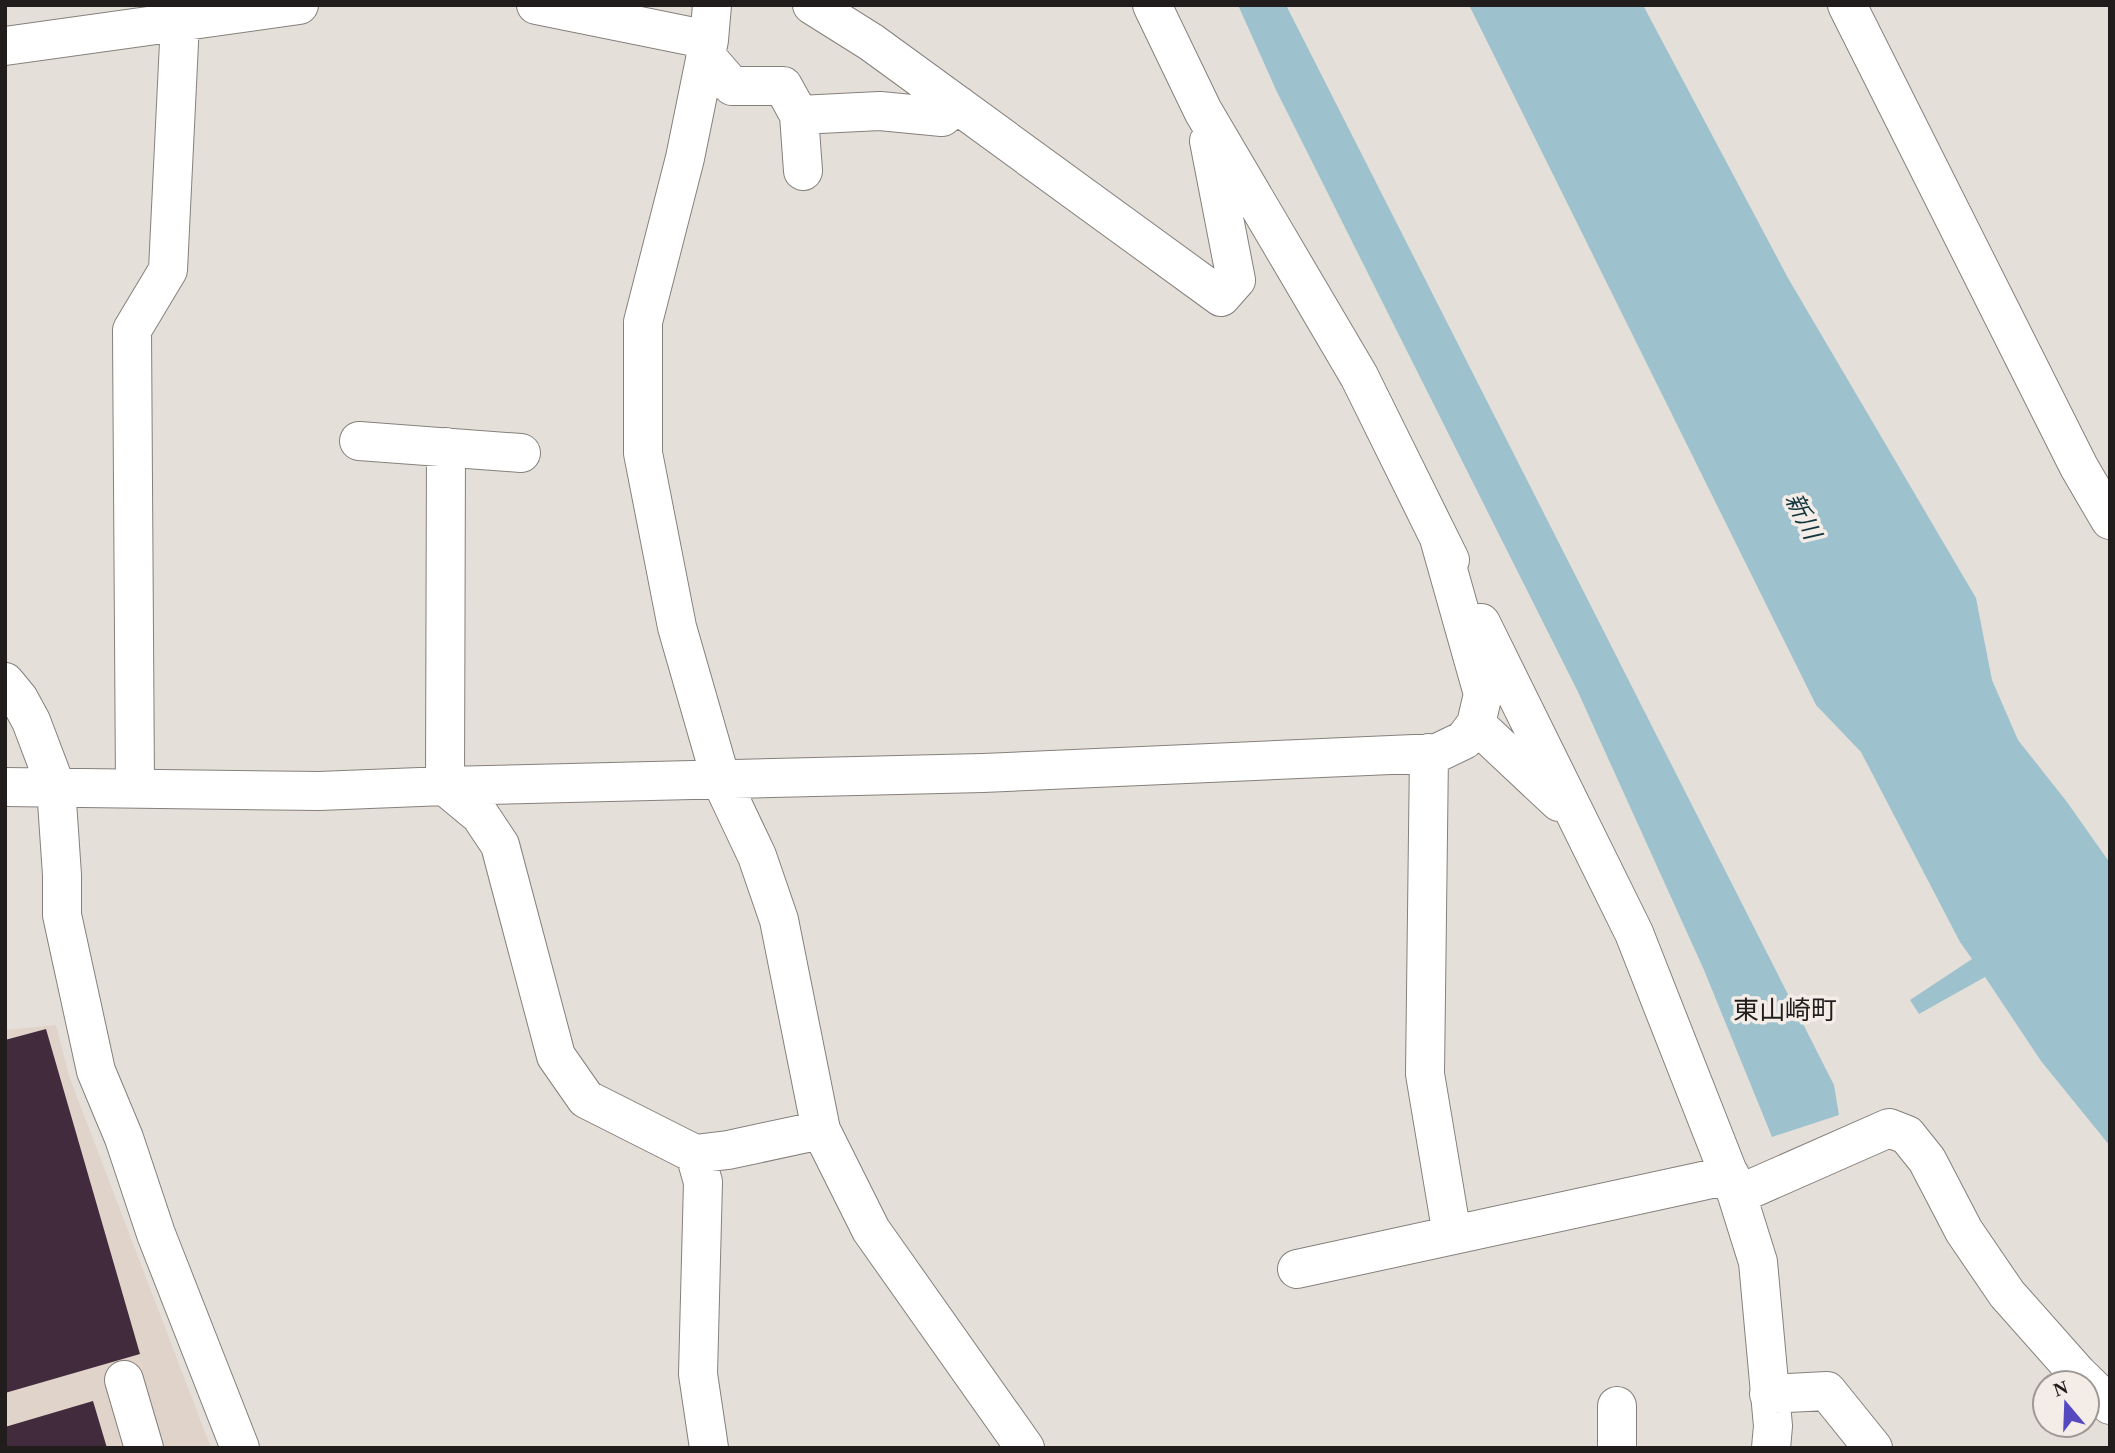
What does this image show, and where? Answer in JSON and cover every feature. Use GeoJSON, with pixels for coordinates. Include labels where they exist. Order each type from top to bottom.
{"type":"FeatureCollection","features":[{"type":"Feature","properties":{"kind":"street"},"geometry":{"type":"LineString","coordinates":[[5,47],[299,5]]}},
{"type":"Feature","properties":{"kind":"street"},"geometry":{"type":"LineString","coordinates":[[536,5],[709,34]]}},
{"type":"Feature","properties":{"kind":"street"},"geometry":{"type":"LineString","coordinates":[[812,5],[871,42],[1221,297],[1236,280],[1203,111]]}},
{"type":"Feature","properties":{"kind":"street"},"geometry":{"type":"LineString","coordinates":[[1152,5],[1203,111],[1359,376],[1634,933],[1734,1185],[1758,1262],[1773,1426],[1771,1448]]}},
{"type":"Feature","properties":{"kind":"street"},"geometry":{"type":"LineString","coordinates":[[1847,5],[2079,467],[2110,520]]}},
{"type":"Feature","properties":{"kind":"street"},"geometry":{"type":"LineString","coordinates":[[135,788],[132,330],[169,270],[180,22]]}},
{"type":"Feature","properties":{"kind":"street"},"geometry":{"type":"LineString","coordinates":[[709,34],[732,86],[783,86],[799,115],[803,171]]}},
{"type":"Feature","properties":{"kind":"street"},"geometry":{"type":"LineString","coordinates":[[709,34],[685,158],[643,322],[643,453],[677,627],[721,780],[757,856],[779,920],[821,1130],[872,1230],[1025,1448]]}},
{"type":"Feature","properties":{"kind":"street"},"geometry":{"type":"LineString","coordinates":[[799,115],[880,111],[942,117],[958,106]]}},
{"type":"Feature","properties":{"kind":"street"},"geometry":{"type":"LineString","coordinates":[[359,441],[521,453]]}},
{"type":"Feature","properties":{"kind":"street"},"geometry":{"type":"LineString","coordinates":[[444,786],[446,447]]}},
{"type":"Feature","properties":{"kind":"street"},"geometry":{"type":"LineString","coordinates":[[5,787],[319,791],[983,773],[1437,753],[1464,740],[1476,724],[1483,694],[1439,538]]}},
{"type":"Feature","properties":{"kind":"street"},"geometry":{"type":"LineString","coordinates":[[5,682],[19,699],[31,721],[55,787],[62,875],[62,915],[96,1071],[124,1138],[156,1234],[240,1448]]}},
{"type":"Feature","properties":{"kind":"street"},"geometry":{"type":"LineString","coordinates":[[1476,724],[1577,819]]}},
{"type":"Feature","properties":{"kind":"street"},"geometry":{"type":"LineString","coordinates":[[1429,753],[1425,1073],[1452,1235]]}},
{"type":"Feature","properties":{"kind":"street"},"geometry":{"type":"LineString","coordinates":[[444,786],[480,815],[500,845],[556,1056],[586,1099],[695,1154],[728,1150],[821,1130]]}},
{"type":"Feature","properties":{"kind":"street"},"geometry":{"type":"LineString","coordinates":[[1297,1269],[1452,1235],[1734,1185],[1889,1128],[1907,1135],[1927,1160],[1964,1231],[2007,1294],[2078,1374],[2110,1405]]}},
{"type":"Feature","properties":{"kind":"street"},"geometry":{"type":"LineString","coordinates":[[695,1154],[703,1182],[698,1374],[709,1448]]}},
{"type":"Feature","properties":{"kind":"street"},"geometry":{"type":"LineString","coordinates":[[124,1380],[144,1448]]}},
{"type":"Feature","properties":{"kind":"street"},"geometry":{"type":"LineString","coordinates":[[1769,1394],[1827,1391],[1873,1448]]}},
{"type":"Feature","properties":{"kind":"street"},"geometry":{"type":"LineString","coordinates":[[1617,1448],[1618,1406]]}},
{"type":"Feature","properties":{"kind":"shaded area"},"geometry":{"type":"Polygon","coordinates":[[[56,1025],[69,1076],[211,1448],[5,1448],[5,1030],[56,1025]]]}},
{"type":"Feature","properties":{"kind":"water"},"geometry":{"type":"Polygon","coordinates":[[[1238,5],[1286,5],[1834,1085],[1839,1115],[1772,1137],[1704,970],[1578,692],[1276,90],[1238,5]]]}},
{"type":"Feature","properties":{"kind":"water","name":"新川"},"geometry":{"type":"Polygon","coordinates":[[[1469,5],[1643,5],[1788,278],[1976,598],[1992,680],[2018,740],[2067,802],[2110,863],[2110,1146],[2041,1061],[1985,977],[1919,1014],[1910,1000],[1972,959],[1960,942],[1861,752],[1816,705],[1469,5]]]}},
{"type":"Feature","properties":{"kind":"building"},"geometry":{"type":"Polygon","coordinates":[[[46,1029],[140,1354],[5,1393],[5,1040],[46,1029]]]}},
{"type":"Feature","properties":{"kind":"building"},"geometry":{"type":"Polygon","coordinates":[[[93,1401],[107,1448],[5,1448],[5,1427],[93,1401]]]}},
{"type":"Feature","properties":{"kind":"district","name":"東山崎町"},"geometry":{"type":"Point","coordinates":[1785,1010]}}]}
